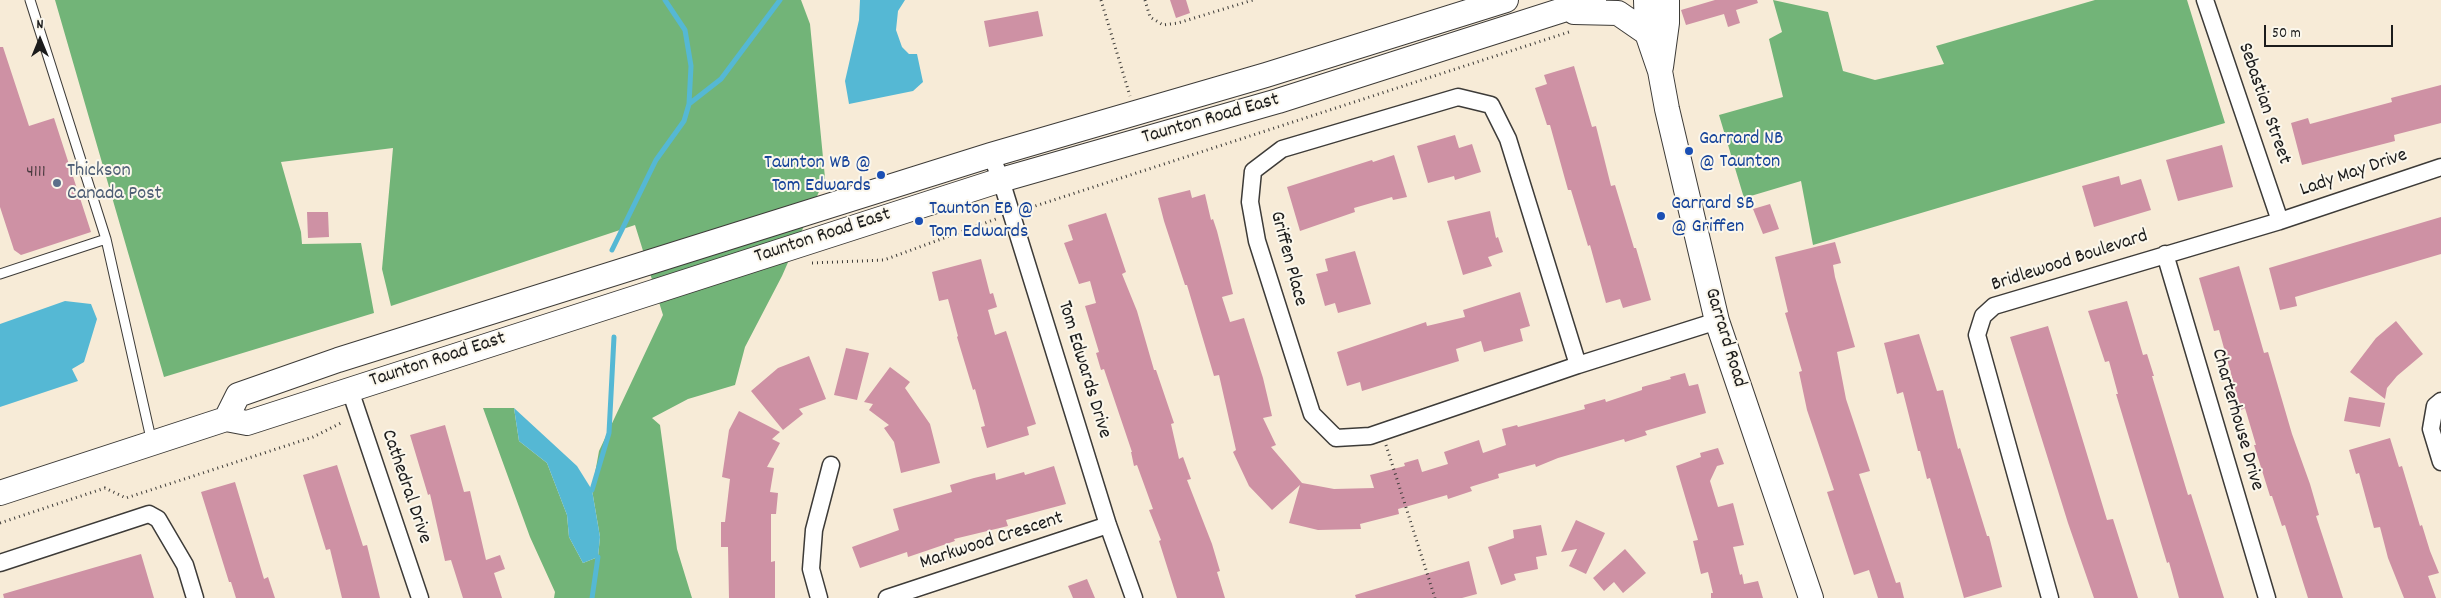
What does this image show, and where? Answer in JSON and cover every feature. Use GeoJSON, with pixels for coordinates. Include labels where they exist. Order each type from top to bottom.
{"type":"FeatureCollection","features":[{"type":"Feature","properties":{"kind":"main road","name":"Taunton Road East"},"geometry":{"type":"LineString","coordinates":[[226,419],[238,395],[329,363],[992,155],[1506,0]]}},
{"type":"Feature","properties":{"kind":"main road","name":"Taunton Road East"},"geometry":{"type":"LineString","coordinates":[[0,493],[226,419],[246,423],[1001,180],[1278,101],[1594,0]]}},
{"type":"Feature","properties":{"kind":"main road","name":"Garrard Road"},"geometry":{"type":"LineString","coordinates":[[1646,0],[1647,33],[1660,71],[1667,109],[1717,322],[1811,598]]}},
{"type":"Feature","properties":{"kind":"main road","name":"Garrard Road"},"geometry":{"type":"LineString","coordinates":[[1660,71],[1667,23],[1667,0]]}},
{"type":"Feature","properties":{"kind":"main road"},"geometry":{"type":"LineString","coordinates":[[1560,12],[1618,13],[1647,33]]}},
{"type":"Feature","properties":{"kind":"street","name":"Sebastian Street"},"geometry":{"type":"LineString","coordinates":[[2205,0],[2280,221]]}},
{"type":"Feature","properties":{"kind":"street","name":"Griffen Place"},"geometry":{"type":"LineString","coordinates":[[1578,365],[1508,139],[1491,106],[1458,97],[1282,149],[1254,171],[1250,202],[1257,240],[1312,414],[1336,438],[1370,436],[1578,365],[1717,322]]}},
{"type":"Feature","properties":{"kind":"street","name":"Tom Edwards Drive"},"geometry":{"type":"LineString","coordinates":[[992,155],[1108,526],[1134,598]]}},
{"type":"Feature","properties":{"kind":"street","name":"Lady May Drive"},"geometry":{"type":"LineString","coordinates":[[2280,221],[2441,167]]}},
{"type":"Feature","properties":{"kind":"street","name":"Bridlewood Boulevard"},"geometry":{"type":"LineString","coordinates":[[2050,598],[1976,335],[1983,316],[1994,306],[2280,221]]}},
{"type":"Feature","properties":{"kind":"street","name":"Charterhouse Drive"},"geometry":{"type":"LineString","coordinates":[[2165,254],[2267,598]]}},
{"type":"Feature","properties":{"kind":"street","name":"Cathedral Drive"},"geometry":{"type":"LineString","coordinates":[[350,390],[420,598]]}},
{"type":"Feature","properties":{"kind":"street"},"geometry":{"type":"LineString","coordinates":[[2441,401],[2435,406],[2431,429],[2441,462]]}},
{"type":"Feature","properties":{"kind":"street"},"geometry":{"type":"LineString","coordinates":[[819,598],[811,569],[814,530],[831,464]]}},
{"type":"Feature","properties":{"kind":"street"},"geometry":{"type":"LineString","coordinates":[[0,563],[149,514],[158,519],[185,565],[195,598]]}},
{"type":"Feature","properties":{"kind":"street","name":"Markwood Crescent"},"geometry":{"type":"LineString","coordinates":[[887,598],[1108,526]]}},
{"type":"Feature","properties":{"kind":"lane"},"geometry":{"type":"LineString","coordinates":[[30,0],[106,239],[152,443]]}},
{"type":"Feature","properties":{"kind":"lane"},"geometry":{"type":"LineString","coordinates":[[0,274],[106,239]]}},
{"type":"Feature","properties":{"kind":"path"},"geometry":{"type":"LineString","coordinates":[[1101,0],[1135,113]]}},
{"type":"Feature","properties":{"kind":"path"},"geometry":{"type":"LineString","coordinates":[[1145,0],[1150,17],[1163,25],[1178,23],[1253,0]]}},
{"type":"Feature","properties":{"kind":"path"},"geometry":{"type":"LineString","coordinates":[[811,263],[884,260],[1012,214],[1578,29]]}},
{"type":"Feature","properties":{"kind":"path"},"geometry":{"type":"LineString","coordinates":[[0,523],[105,488],[126,498],[313,437],[358,414]]}},
{"type":"Feature","properties":{"kind":"path"},"geometry":{"type":"LineString","coordinates":[[1382,431],[1435,598]]}},
{"type":"Feature","properties":{"kind":"green space"},"geometry":{"type":"Polygon","coordinates":[[[55,0],[801,0],[810,24],[825,178],[782,276],[745,347],[735,385],[688,399],[652,418],[660,425],[677,549],[692,598],[554,598],[555,592],[530,537],[483,408],[514,408],[519,441],[547,463],[567,515],[569,537],[583,563],[598,557],[600,537],[592,490],[599,451],[663,315],[635,225],[391,306],[382,269],[393,148],[281,162],[301,232],[302,244],[361,243],[374,313],[164,377],[55,0]]]}},
{"type":"Feature","properties":{"kind":"green space"},"geometry":{"type":"Polygon","coordinates":[[[1773,0],[1828,12],[1843,71],[1875,80],[1944,64],[1936,46],[2095,0],[2187,0],[2225,123],[1813,245],[1801,181],[1744,198],[1719,115],[1783,97],[1769,39],[1782,32],[1773,0]]]}},
{"type":"Feature","properties":{"kind":"water"},"geometry":{"type":"Polygon","coordinates":[[[860,0],[905,0],[898,11],[896,30],[902,47],[909,54],[917,54],[923,82],[913,91],[849,104],[845,81],[859,20],[860,0]]]}},
{"type":"Feature","properties":{"kind":"water"},"geometry":{"type":"Polygon","coordinates":[[[65,301],[91,304],[97,319],[84,362],[72,369],[78,381],[0,407],[0,324],[65,301]]]}},
{"type":"Feature","properties":{"kind":"water"},"geometry":{"type":"Polygon","coordinates":[[[514,408],[577,466],[592,490],[600,537],[598,557],[583,563],[569,537],[567,515],[547,463],[519,441],[514,408]]]}},
{"type":"Feature","properties":{"kind":"building"},"geometry":{"type":"Polygon","coordinates":[[[1170,0],[1186,0],[1190,13],[1176,18],[1170,0]]]}},
{"type":"Feature","properties":{"kind":"building"},"geometry":{"type":"Polygon","coordinates":[[[1715,0],[1757,0],[1758,3],[1736,10],[1740,23],[1728,27],[1724,14],[1686,25],[1681,10],[1715,0]]]}},
{"type":"Feature","properties":{"kind":"building"},"geometry":{"type":"Polygon","coordinates":[[[1038,11],[1043,36],[989,47],[984,21],[1038,11]]]}},
{"type":"Feature","properties":{"kind":"building"},"geometry":{"type":"Polygon","coordinates":[[[0,47],[3,47],[29,126],[54,118],[91,232],[21,255],[14,250],[0,207],[0,47]]]}},
{"type":"Feature","properties":{"kind":"building"},"geometry":{"type":"Polygon","coordinates":[[[1574,66],[1592,127],[1596,126],[1611,186],[1615,185],[1651,300],[1623,308],[1620,299],[1606,303],[1590,245],[1588,246],[1571,190],[1568,190],[1550,125],[1547,125],[1535,88],[1547,84],[1544,75],[1574,66]]]}},
{"type":"Feature","properties":{"kind":"building"},"geometry":{"type":"Polygon","coordinates":[[[2441,85],[2441,123],[2394,135],[2395,141],[2302,165],[2291,123],[2308,118],[2310,124],[2392,102],[2391,98],[2441,85]]]}},
{"type":"Feature","properties":{"kind":"building"},"geometry":{"type":"Polygon","coordinates":[[[1455,135],[1459,148],[1472,144],[1481,172],[1455,180],[1454,176],[1428,183],[1417,146],[1455,135]]]}},
{"type":"Feature","properties":{"kind":"building"},"geometry":{"type":"Polygon","coordinates":[[[2222,145],[2233,187],[2178,201],[2166,160],[2222,145]]]}},
{"type":"Feature","properties":{"kind":"building"},"geometry":{"type":"Polygon","coordinates":[[[1394,155],[1407,197],[1393,200],[1392,197],[1354,208],[1355,212],[1300,231],[1287,187],[1372,160],[1373,162],[1394,155]]]}},
{"type":"Feature","properties":{"kind":"building"},"geometry":{"type":"Polygon","coordinates":[[[2119,176],[2121,185],[2141,179],[2151,210],[2094,227],[2082,186],[2119,176]]]}},
{"type":"Feature","properties":{"kind":"building"},"geometry":{"type":"Polygon","coordinates":[[[1190,190],[1192,198],[1205,194],[1211,220],[1213,219],[1217,231],[1233,294],[1222,297],[1230,322],[1244,318],[1263,378],[1272,416],[1263,418],[1276,445],[1271,447],[1302,483],[1334,489],[1374,488],[1370,475],[1405,466],[1404,463],[1418,459],[1422,472],[1448,464],[1444,452],[1479,440],[1483,453],[1506,445],[1502,429],[1517,425],[1518,427],[1585,409],[1584,405],[1605,399],[1606,402],[1642,390],[1642,387],[1685,373],[1689,386],[1698,384],[1706,413],[1645,431],[1647,435],[1625,442],[1624,439],[1558,458],[1536,467],[1535,464],[1498,474],[1499,478],[1470,487],[1472,491],[1448,499],[1447,495],[1398,509],[1399,514],[1360,524],[1361,529],[1318,530],[1289,523],[1300,485],[1272,510],[1249,486],[1233,452],[1236,450],[1219,375],[1214,376],[1187,285],[1185,285],[1164,221],[1158,198],[1190,190]]]}},
{"type":"Feature","properties":{"kind":"building"},"geometry":{"type":"Polygon","coordinates":[[[1770,204],[1779,229],[1763,234],[1753,209],[1770,204]]]}},
{"type":"Feature","properties":{"kind":"building"},"geometry":{"type":"Polygon","coordinates":[[[1490,211],[1496,238],[1498,237],[1503,252],[1488,257],[1492,266],[1463,275],[1447,221],[1490,211]]]}},
{"type":"Feature","properties":{"kind":"building"},"geometry":{"type":"Polygon","coordinates":[[[307,212],[328,212],[329,237],[308,238],[307,212]]]}},
{"type":"Feature","properties":{"kind":"building"},"geometry":{"type":"Polygon","coordinates":[[[1106,213],[1126,272],[1122,274],[1137,311],[1154,370],[1156,370],[1174,423],[1171,424],[1179,459],[1183,457],[1191,479],[1187,480],[1212,544],[1220,571],[1217,572],[1225,598],[1177,598],[1159,541],[1161,540],[1149,510],[1153,509],[1137,465],[1134,466],[1132,452],[1104,369],[1101,370],[1096,353],[1099,352],[1085,306],[1096,303],[1090,281],[1079,284],[1064,243],[1073,240],[1068,225],[1106,213]]]}},
{"type":"Feature","properties":{"kind":"building"},"geometry":{"type":"Polygon","coordinates":[[[2441,217],[2441,254],[2295,297],[2297,306],[2280,310],[2269,268],[2441,217]]]}},
{"type":"Feature","properties":{"kind":"building"},"geometry":{"type":"Polygon","coordinates":[[[1835,242],[1841,263],[1833,265],[1835,277],[1855,347],[1837,352],[1846,399],[1870,471],[1859,474],[1896,583],[1900,582],[1904,598],[1878,598],[1869,570],[1854,575],[1827,492],[1834,490],[1807,410],[1799,372],[1802,371],[1785,313],[1788,312],[1775,257],[1835,242]]]}},
{"type":"Feature","properties":{"kind":"building"},"geometry":{"type":"Polygon","coordinates":[[[1355,251],[1371,304],[1338,313],[1335,303],[1325,306],[1316,274],[1328,271],[1325,259],[1355,251]]]}},
{"type":"Feature","properties":{"kind":"building"},"geometry":{"type":"Polygon","coordinates":[[[981,259],[990,294],[993,293],[997,307],[988,310],[995,335],[1006,331],[1036,424],[1027,427],[1029,435],[987,448],[981,427],[985,426],[975,389],[973,390],[957,337],[948,299],[939,301],[932,272],[981,259]]]}},
{"type":"Feature","properties":{"kind":"building"},"geometry":{"type":"Polygon","coordinates":[[[2239,266],[2264,353],[2268,352],[2292,434],[2310,484],[2319,515],[2316,516],[2343,598],[2308,598],[2285,525],[2282,526],[2272,496],[2270,496],[2245,408],[2241,410],[2219,330],[2214,331],[2199,278],[2239,266]]]}},
{"type":"Feature","properties":{"kind":"building"},"geometry":{"type":"Polygon","coordinates":[[[1520,292],[1530,326],[1520,329],[1523,341],[1484,352],[1481,341],[1456,349],[1459,361],[1362,391],[1360,382],[1347,386],[1337,352],[1426,322],[1427,326],[1465,317],[1463,310],[1520,292]]]}},
{"type":"Feature","properties":{"kind":"building"},"geometry":{"type":"Polygon","coordinates":[[[2127,301],[2143,355],[2147,354],[2188,495],[2191,494],[2224,598],[2179,598],[2169,562],[2167,563],[2116,394],[2118,394],[2109,361],[2105,362],[2088,311],[2127,301]]]}},
{"type":"Feature","properties":{"kind":"building"},"geometry":{"type":"Polygon","coordinates":[[[2396,321],[2423,354],[2397,376],[2387,388],[2385,399],[2350,372],[2376,338],[2396,321]]]}},
{"type":"Feature","properties":{"kind":"building"},"geometry":{"type":"Polygon","coordinates":[[[2048,326],[2107,520],[2113,519],[2138,598],[2094,598],[2068,523],[2010,337],[2048,326]]]}},
{"type":"Feature","properties":{"kind":"building"},"geometry":{"type":"Polygon","coordinates":[[[1919,334],[1937,391],[1943,390],[1958,449],[1960,448],[1987,536],[1989,536],[2002,587],[1964,598],[1930,478],[1927,479],[1920,451],[1918,451],[1903,392],[1897,394],[1884,343],[1919,334]]]}},
{"type":"Feature","properties":{"kind":"building"},"geometry":{"type":"Polygon","coordinates":[[[846,348],[869,353],[857,400],[834,395],[846,348]]]}},
{"type":"Feature","properties":{"kind":"building"},"geometry":{"type":"Polygon","coordinates":[[[809,356],[826,399],[799,409],[803,414],[783,430],[751,391],[778,368],[809,356]]]}},
{"type":"Feature","properties":{"kind":"building"},"geometry":{"type":"Polygon","coordinates":[[[890,367],[910,382],[905,388],[930,424],[940,463],[901,473],[894,442],[884,428],[889,425],[869,410],[873,404],[864,402],[890,367]]]}},
{"type":"Feature","properties":{"kind":"building"},"geometry":{"type":"Polygon","coordinates":[[[2349,397],[2385,403],[2380,427],[2344,421],[2349,397]]]}},
{"type":"Feature","properties":{"kind":"building"},"geometry":{"type":"Polygon","coordinates":[[[739,411],[780,432],[772,439],[780,443],[767,467],[774,468],[770,492],[778,493],[776,514],[771,514],[771,562],[775,561],[775,598],[729,598],[728,547],[721,547],[721,522],[725,522],[730,479],[722,477],[729,430],[739,411]]]}},
{"type":"Feature","properties":{"kind":"building"},"geometry":{"type":"Polygon","coordinates":[[[445,425],[464,492],[470,491],[486,560],[500,555],[505,569],[494,573],[502,598],[463,598],[451,560],[445,561],[430,494],[428,495],[410,435],[445,425]]]}},
{"type":"Feature","properties":{"kind":"building"},"geometry":{"type":"Polygon","coordinates":[[[2390,438],[2399,467],[2402,466],[2420,526],[2422,525],[2439,573],[2428,576],[2436,598],[2404,598],[2388,558],[2380,527],[2374,528],[2359,473],[2356,474],[2349,450],[2390,438]]]}},
{"type":"Feature","properties":{"kind":"building"},"geometry":{"type":"Polygon","coordinates":[[[1718,448],[1724,464],[1717,466],[1710,481],[1718,507],[1733,503],[1744,545],[1733,547],[1740,575],[1742,574],[1744,584],[1758,581],[1763,598],[1711,598],[1711,593],[1713,593],[1708,572],[1701,574],[1693,541],[1698,540],[1676,466],[1701,457],[1700,453],[1718,448]]]}},
{"type":"Feature","properties":{"kind":"building"},"geometry":{"type":"Polygon","coordinates":[[[337,465],[363,546],[367,545],[380,598],[342,598],[330,549],[326,550],[303,475],[337,465]]]}},
{"type":"Feature","properties":{"kind":"building"},"geometry":{"type":"Polygon","coordinates":[[[1054,466],[1066,504],[1006,520],[1008,526],[954,539],[955,541],[908,557],[907,552],[860,568],[852,547],[899,530],[893,509],[952,492],[950,485],[974,478],[995,473],[996,480],[1024,472],[1025,475],[1054,466]]]}},
{"type":"Feature","properties":{"kind":"building"},"geometry":{"type":"Polygon","coordinates":[[[235,482],[264,579],[268,577],[275,598],[236,598],[231,582],[229,582],[201,492],[235,482]]]}},
{"type":"Feature","properties":{"kind":"building"},"geometry":{"type":"Polygon","coordinates":[[[1576,520],[1605,533],[1586,574],[1569,566],[1577,549],[1561,552],[1576,520]]]}},
{"type":"Feature","properties":{"kind":"building"},"geometry":{"type":"Polygon","coordinates":[[[1541,525],[1547,555],[1536,557],[1538,569],[1514,574],[1516,580],[1501,585],[1488,547],[1514,538],[1513,530],[1541,525]]]}},
{"type":"Feature","properties":{"kind":"building"},"geometry":{"type":"Polygon","coordinates":[[[1625,549],[1646,573],[1623,593],[1614,582],[1604,591],[1593,578],[1625,549]]]}},
{"type":"Feature","properties":{"kind":"building"},"geometry":{"type":"Polygon","coordinates":[[[141,554],[154,598],[4,598],[3,594],[141,554]]]}},
{"type":"Feature","properties":{"kind":"building"},"geometry":{"type":"Polygon","coordinates":[[[1469,561],[1477,594],[1462,598],[1356,598],[1355,595],[1469,561]]]}},
{"type":"Feature","properties":{"kind":"building"},"geometry":{"type":"Polygon","coordinates":[[[1087,579],[1095,598],[1073,598],[1068,586],[1087,579]]]}},
{"type":"Feature","properties":{"kind":"waterway"},"geometry":{"type":"LineString","coordinates":[[612,250],[656,160],[684,121],[689,104],[691,66],[685,30],[665,0]]}},
{"type":"Feature","properties":{"kind":"waterway"},"geometry":{"type":"LineString","coordinates":[[689,104],[721,79],[780,0]]}},
{"type":"Feature","properties":{"kind":"waterway"},"geometry":{"type":"LineString","coordinates":[[592,490],[609,433],[614,337]]}},
{"type":"Feature","properties":{"kind":"waterway"},"geometry":{"type":"LineString","coordinates":[[592,598],[598,557]]}},
{"type":"Feature","properties":{"kind":"place","name":"Garrard NB @ Taunton"},"geometry":{"type":"Point","coordinates":[1689,151]}},
{"type":"Feature","properties":{"kind":"place","name":"Taunton WB @ Tom Edwards"},"geometry":{"type":"Point","coordinates":[881,175]}},
{"type":"Feature","properties":{"kind":"place","name":"Thickson Canada Post"},"geometry":{"type":"Point","coordinates":[57,183]}},
{"type":"Feature","properties":{"kind":"place","name":"Garrard SB @ Griffen"},"geometry":{"type":"Point","coordinates":[1661,216]}},
{"type":"Feature","properties":{"kind":"place","name":"Taunton EB @ Tom Edwards"},"geometry":{"type":"Point","coordinates":[919,221]}}]}
